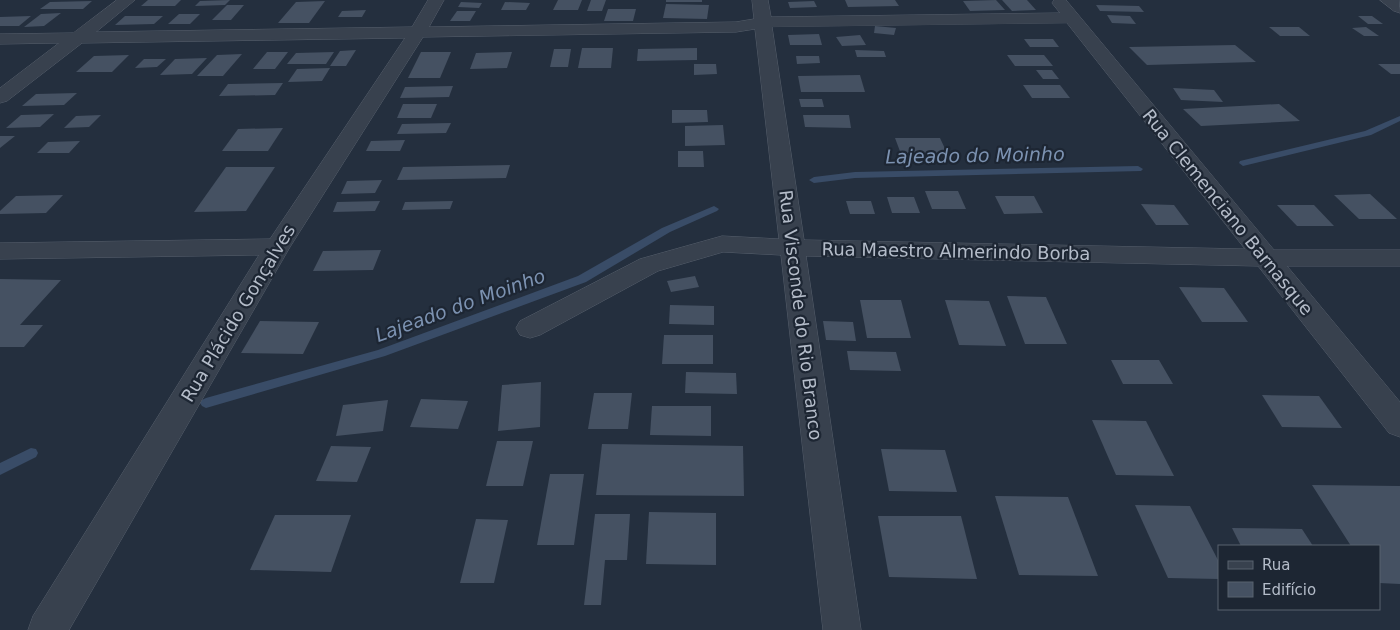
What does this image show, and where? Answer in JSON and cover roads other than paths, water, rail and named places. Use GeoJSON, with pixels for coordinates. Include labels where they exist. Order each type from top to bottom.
{"type":"FeatureCollection","features":[{"type":"Feature","properties":{"kind":"street"},"geometry":{"type":"LineString","coordinates":[[0,97],[127,0]]}},
{"type":"Feature","properties":{"kind":"street","name":"Rua Plácido Gonçalves"},"geometry":{"type":"LineString","coordinates":[[47,630],[277,247],[418,31],[436,0]]}},
{"type":"Feature","properties":{"kind":"street"},"geometry":{"type":"LineString","coordinates":[[1388,0],[1400,8]]}},
{"type":"Feature","properties":{"kind":"street"},"geometry":{"type":"LineString","coordinates":[[0,39],[736,27],[762,11],[1064,9]]}},
{"type":"Feature","properties":{"kind":"street","name":"Rua Clemenciano Barnasque"},"geometry":{"type":"LineString","coordinates":[[1064,9],[1400,424]]}},
{"type":"Feature","properties":{"kind":"street","name":"Rua Visconde do Rio Branco"},"geometry":{"type":"LineString","coordinates":[[762,11],[842,630]]}},
{"type":"Feature","properties":{"kind":"street","name":"Rua Maestro Almerindo Borba"},"geometry":{"type":"LineString","coordinates":[[530,328],[649,265],[722,244],[793,248],[1266,258],[1400,258]]}},
{"type":"Feature","properties":{"kind":"street"},"geometry":{"type":"LineString","coordinates":[[0,251],[277,247]]}},
{"type":"Feature","properties":{"kind":"waterway","name":"Lajeado do Moinho"},"geometry":{"type":"LineString","coordinates":[[1243,163],[1368,133],[1400,118]]}},
{"type":"Feature","properties":{"kind":"waterway","name":"Lajeado do Moinho"},"geometry":{"type":"LineString","coordinates":[[814,180],[855,175],[1138,169]]}},
{"type":"Feature","properties":{"kind":"waterway","name":"Lajeado do Moinho"},"geometry":{"type":"LineString","coordinates":[[206,403],[381,353],[582,279],[666,230],[714,209]]}},
{"type":"Feature","properties":{"kind":"waterway","name":"Lajeado do Moinho"},"geometry":{"type":"LineString","coordinates":[[0,469],[31,453]]}}]}
